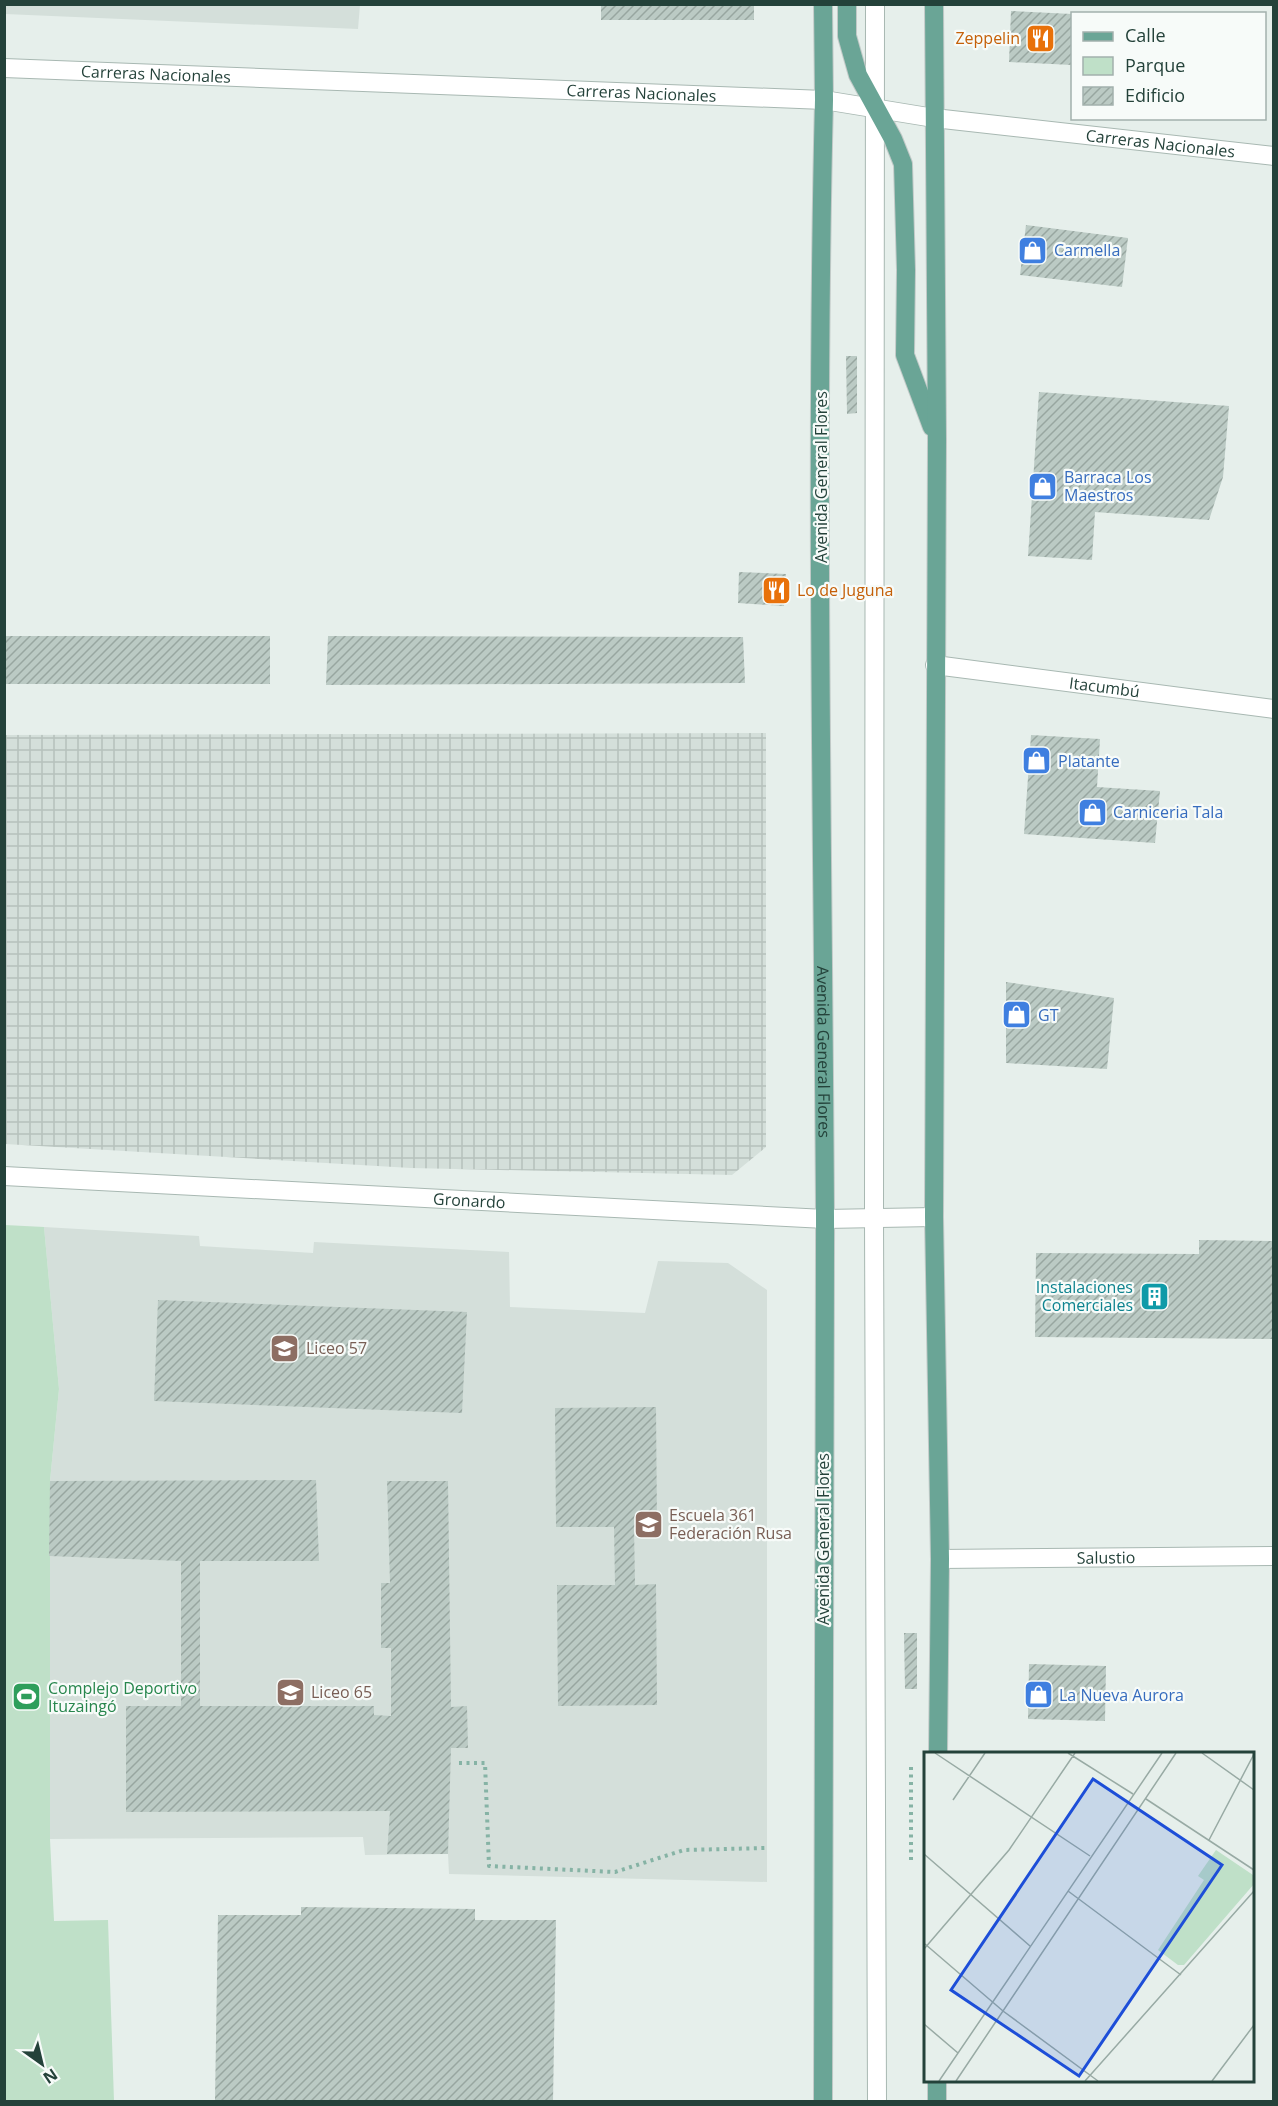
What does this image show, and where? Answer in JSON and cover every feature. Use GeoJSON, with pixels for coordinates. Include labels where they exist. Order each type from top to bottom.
{"type":"FeatureCollection","features":[{"type":"Feature","properties":{"kind":"main road","name":"Avenida General Flores"},"geometry":{"type":"LineString","coordinates":[[822,4],[824,100],[820,674],[825,1219],[822,2102]]}},
{"type":"Feature","properties":{"kind":"main road"},"geometry":{"type":"LineString","coordinates":[[847,4],[847,36],[858,75],[893,139],[903,164],[906,270],[905,355],[937,440]]}},
{"type":"Feature","properties":{"kind":"main road"},"geometry":{"type":"LineString","coordinates":[[934,4],[937,440],[934,1217],[940,1559],[938,1752]]}},
{"type":"Feature","properties":{"kind":"main road"},"geometry":{"type":"LineString","coordinates":[[937,2082],[937,2102]]}},
{"type":"Feature","properties":{"kind":"street"},"geometry":{"type":"LineString","coordinates":[[875,4],[874,1218],[877,2102]]}},
{"type":"Feature","properties":{"kind":"street","name":"Carreras Nacionales"},"geometry":{"type":"LineString","coordinates":[[4,68],[824,100],[934,118],[1274,156]]}},
{"type":"Feature","properties":{"kind":"street","name":"Itacumbú"},"geometry":{"type":"LineString","coordinates":[[935,665],[1274,709]]}},
{"type":"Feature","properties":{"kind":"street","name":"Gronardo"},"geometry":{"type":"LineString","coordinates":[[4,1176],[825,1219],[934,1217]]}},
{"type":"Feature","properties":{"kind":"street","name":"Salustio"},"geometry":{"type":"LineString","coordinates":[[940,1559],[1274,1556]]}},
{"type":"Feature","properties":{"kind":"path"},"geometry":{"type":"LineString","coordinates":[[911,1758],[911,1860]]}},
{"type":"Feature","properties":{"kind":"path"},"geometry":{"type":"LineString","coordinates":[[459,1763],[485,1763],[489,1866],[615,1872],[684,1850],[766,1848]]}},
{"type":"Feature","properties":{"kind":"shaded area"},"geometry":{"type":"Polygon","coordinates":[[[5,4],[360,5],[358,29],[5,14],[5,4]]]}},
{"type":"Feature","properties":{"kind":"shaded area"},"geometry":{"type":"Polygon","coordinates":[[[766,733],[766,1147],[732,1175],[411,1168],[5,1144],[5,735],[766,733]]]}},
{"type":"Feature","properties":{"kind":"shaded area"},"geometry":{"type":"Polygon","coordinates":[[[44,1227],[199,1236],[200,1246],[313,1253],[314,1242],[509,1252],[510,1307],[645,1313],[658,1261],[728,1263],[767,1290],[767,1882],[449,1874],[448,1854],[365,1855],[363,1837],[50,1839],[50,1481],[59,1389],[44,1227]]]}},
{"type":"Feature","properties":{"kind":"green space","name":"Complejo Deportivo Ituzaingó"},"geometry":{"type":"Polygon","coordinates":[[[5,1225],[44,1227],[59,1389],[50,1481],[50,1839],[54,1921],[108,1920],[114,2101],[5,2101],[5,1225]]]}},
{"type":"Feature","properties":{"kind":"building"},"geometry":{"type":"Polygon","coordinates":[[[601,4],[754,4],[754,20],[601,20],[601,4]]]}},
{"type":"Feature","properties":{"kind":"building","name":"Zeppelin"},"geometry":{"type":"Polygon","coordinates":[[[1011,11],[1071,14],[1071,65],[1009,62],[1011,11]]]}},
{"type":"Feature","properties":{"kind":"building"},"geometry":{"type":"Polygon","coordinates":[[[1026,225],[1128,238],[1122,287],[1020,275],[1026,225]]]}},
{"type":"Feature","properties":{"kind":"building"},"geometry":{"type":"Polygon","coordinates":[[[846,356],[857,356],[857,413],[847,414],[846,356]]]}},
{"type":"Feature","properties":{"kind":"building"},"geometry":{"type":"Polygon","coordinates":[[[1039,392],[1229,406],[1223,477],[1209,520],[1095,512],[1092,560],[1028,556],[1039,392]]]}},
{"type":"Feature","properties":{"kind":"building"},"geometry":{"type":"Polygon","coordinates":[[[739,572],[786,574],[784,606],[738,603],[739,572]]]}},
{"type":"Feature","properties":{"kind":"building"},"geometry":{"type":"Polygon","coordinates":[[[4,636],[270,636],[270,684],[4,684],[4,636]]]}},
{"type":"Feature","properties":{"kind":"building"},"geometry":{"type":"Polygon","coordinates":[[[328,636],[743,637],[745,683],[326,685],[328,636]]]}},
{"type":"Feature","properties":{"kind":"building","name":"Carniceria Tala"},"geometry":{"type":"Polygon","coordinates":[[[1031,735],[1100,739],[1097,787],[1160,791],[1155,843],[1024,834],[1031,735]]]}},
{"type":"Feature","properties":{"kind":"building"},"geometry":{"type":"Polygon","coordinates":[[[1006,982],[1114,998],[1107,1069],[1006,1063],[1006,982]]]}},
{"type":"Feature","properties":{"kind":"building","name":"Instalaciones Comerciales"},"geometry":{"type":"Polygon","coordinates":[[[1199,1240],[1274,1241],[1274,1339],[1035,1337],[1036,1253],[1199,1254],[1199,1240]]]}},
{"type":"Feature","properties":{"kind":"building"},"geometry":{"type":"Polygon","coordinates":[[[158,1300],[467,1312],[462,1413],[154,1401],[158,1300]]]}},
{"type":"Feature","properties":{"kind":"building"},"geometry":{"type":"Polygon","coordinates":[[[656,1407],[657,1526],[634,1527],[635,1585],[656,1584],[657,1705],[558,1706],[557,1585],[615,1585],[614,1527],[556,1527],[555,1408],[656,1407]]]}},
{"type":"Feature","properties":{"kind":"building"},"geometry":{"type":"Polygon","coordinates":[[[316,1480],[319,1561],[200,1561],[200,1706],[374,1706],[374,1715],[391,1716],[391,1648],[381,1648],[381,1583],[390,1583],[387,1481],[448,1481],[451,1707],[467,1706],[468,1748],[451,1748],[448,1854],[387,1854],[390,1811],[126,1812],[126,1706],[181,1706],[181,1561],[49,1556],[50,1481],[316,1480]]]}},
{"type":"Feature","properties":{"kind":"building"},"geometry":{"type":"Polygon","coordinates":[[[904,1633],[917,1633],[917,1689],[905,1689],[904,1633]]]}},
{"type":"Feature","properties":{"kind":"building"},"geometry":{"type":"Polygon","coordinates":[[[1029,1664],[1106,1666],[1105,1721],[1028,1719],[1029,1664]]]}},
{"type":"Feature","properties":{"kind":"building"},"geometry":{"type":"Polygon","coordinates":[[[301,1907],[475,1909],[475,1920],[556,1920],[553,2102],[215,2100],[218,1915],[301,1915],[301,1907]]]}},
{"type":"Feature","properties":{"kind":"place","name":"Zeppelin"},"geometry":{"type":"Point","coordinates":[1041,38]}},
{"type":"Feature","properties":{"kind":"place","name":"Carmella"},"geometry":{"type":"Point","coordinates":[1033,250]}},
{"type":"Feature","properties":{"kind":"place","name":"Barraca Los Maestros"},"geometry":{"type":"Point","coordinates":[1043,486]}},
{"type":"Feature","properties":{"kind":"place","name":"Lo de Juguna"},"geometry":{"type":"Point","coordinates":[776,590]}},
{"type":"Feature","properties":{"kind":"place","name":"Platante"},"geometry":{"type":"Point","coordinates":[1037,761]}},
{"type":"Feature","properties":{"kind":"place","name":"Carniceria Tala"},"geometry":{"type":"Point","coordinates":[1092,812]}},
{"type":"Feature","properties":{"kind":"place","name":"GT"},"geometry":{"type":"Point","coordinates":[1017,1015]}},
{"type":"Feature","properties":{"kind":"place","name":"Instalaciones Comerciales"},"geometry":{"type":"Point","coordinates":[1154,1296]}},
{"type":"Feature","properties":{"kind":"place","name":"Liceo 57"},"geometry":{"type":"Point","coordinates":[285,1348]}},
{"type":"Feature","properties":{"kind":"place","name":"Escuela 361 Federación Rusa"},"geometry":{"type":"Point","coordinates":[648,1524]}},
{"type":"Feature","properties":{"kind":"place","name":"Liceo 65"},"geometry":{"type":"Point","coordinates":[290,1692]}},
{"type":"Feature","properties":{"kind":"place","name":"La Nueva Aurora"},"geometry":{"type":"Point","coordinates":[1038,1695]}},
{"type":"Feature","properties":{"kind":"place","name":"Complejo Deportivo Ituzaingó"},"geometry":{"type":"Point","coordinates":[27,1697]}}]}
